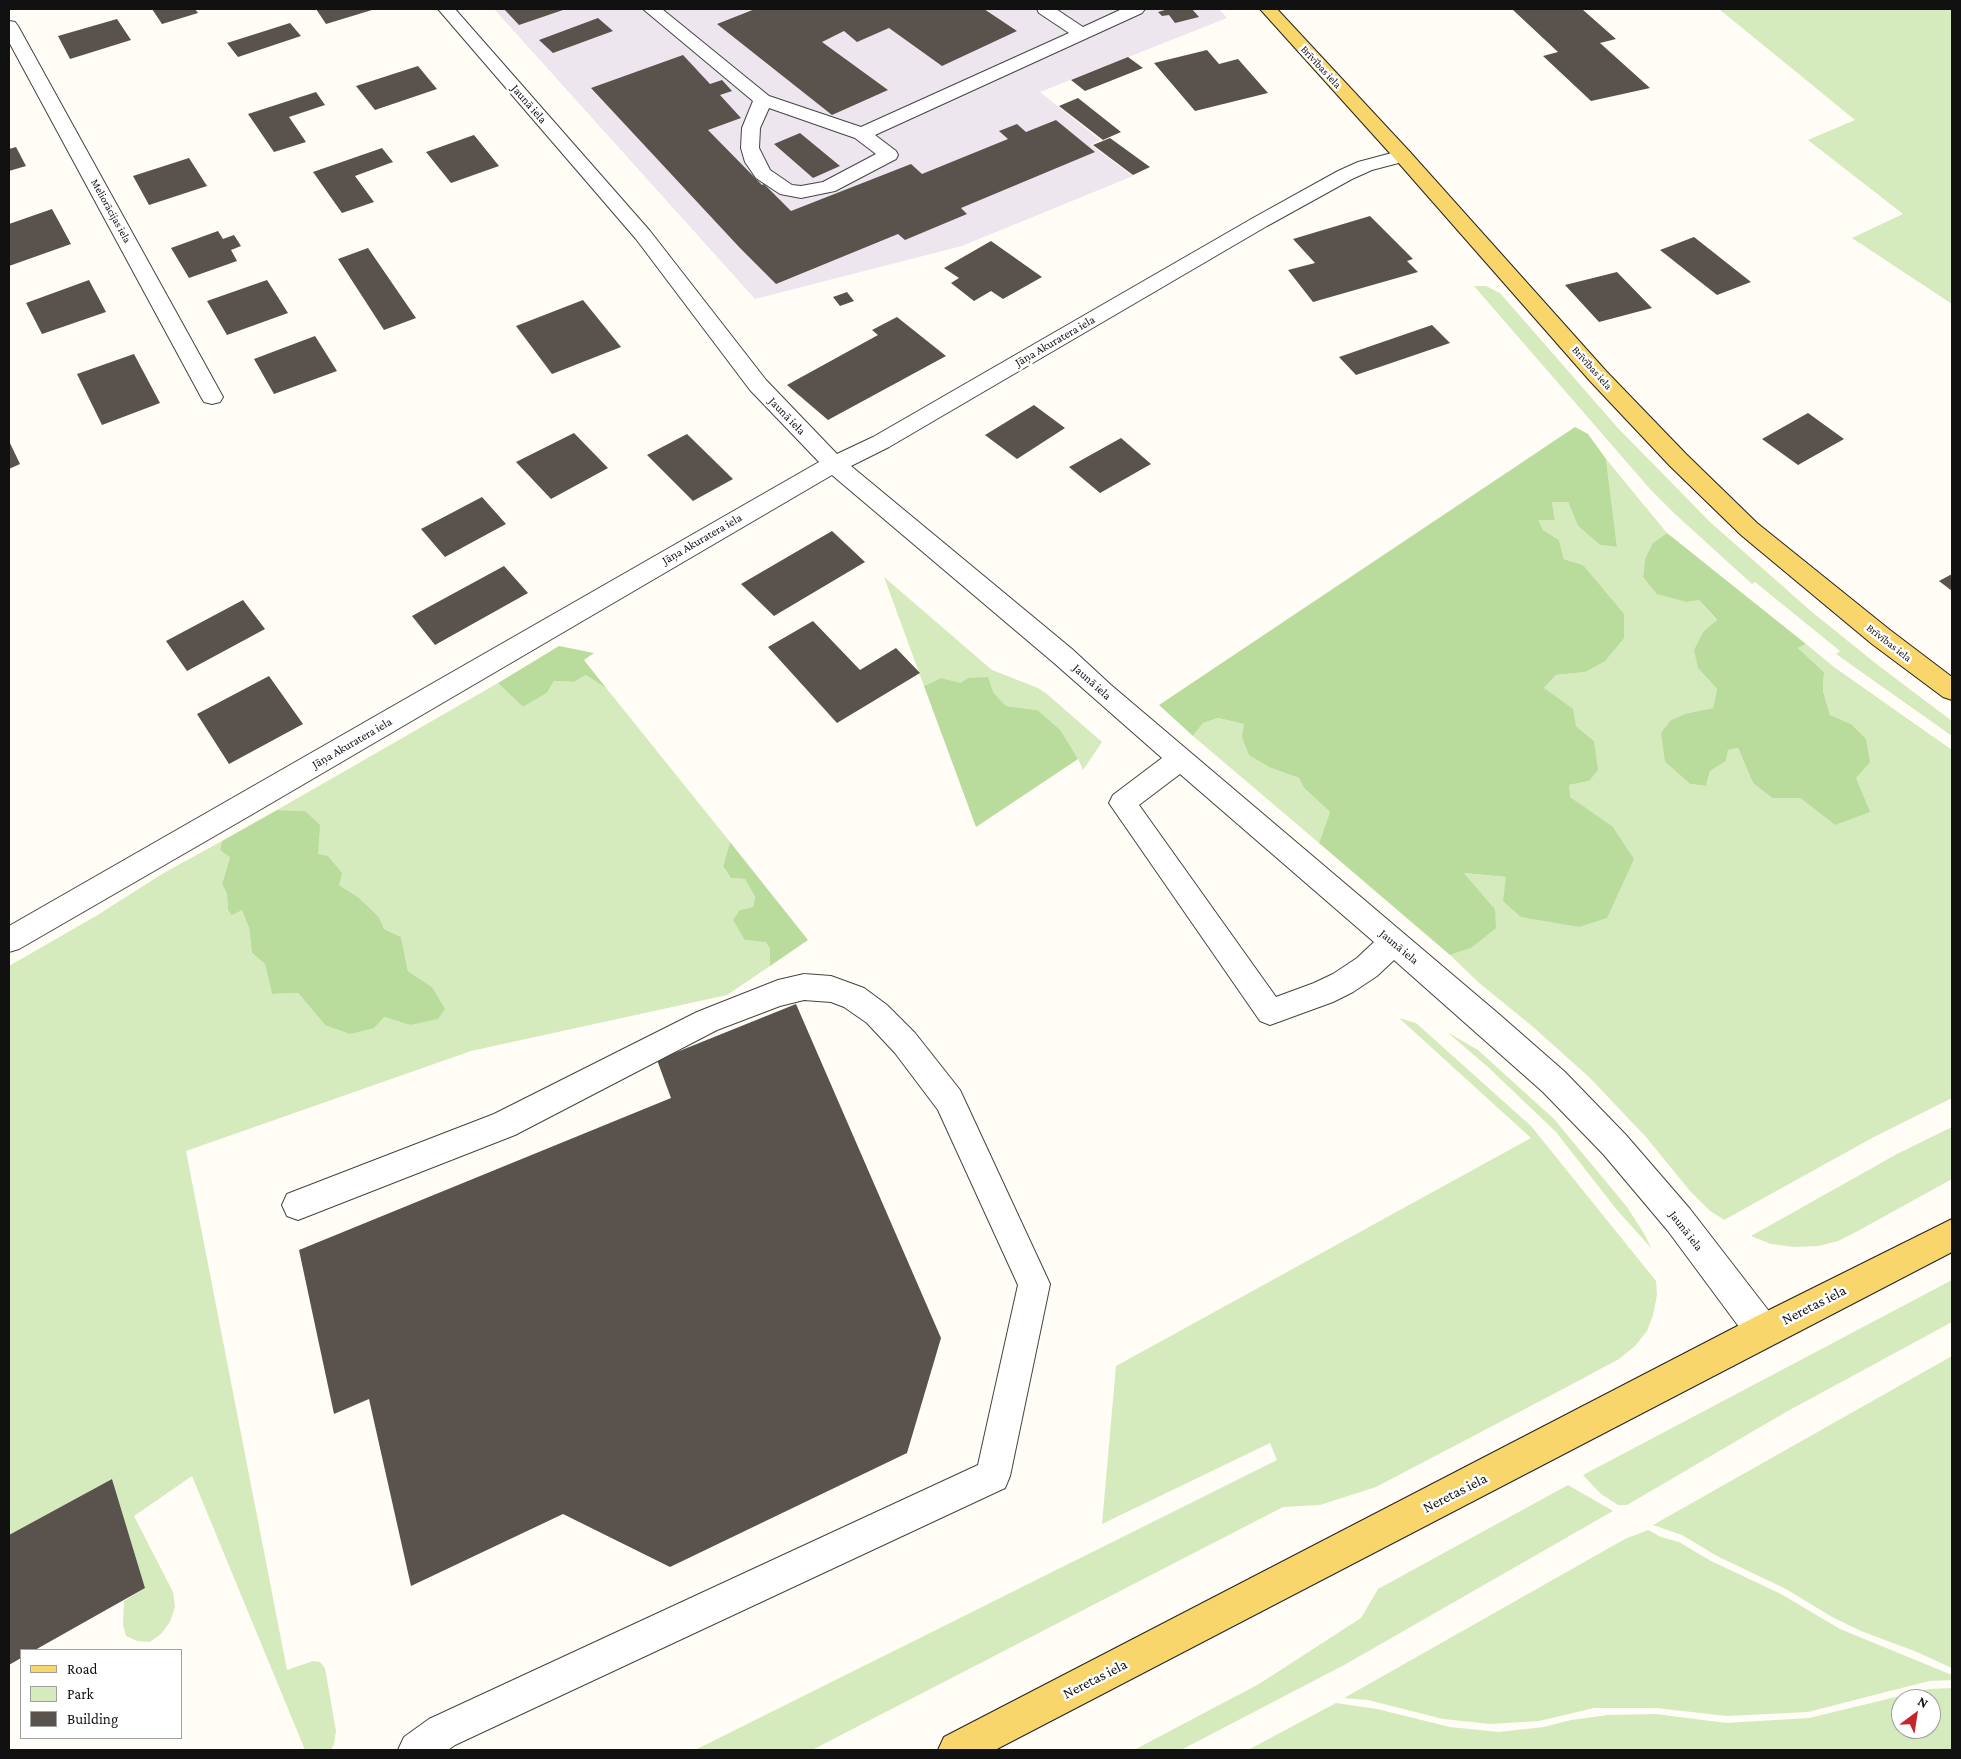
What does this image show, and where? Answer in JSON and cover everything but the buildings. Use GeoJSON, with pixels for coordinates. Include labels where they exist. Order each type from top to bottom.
{"type":"FeatureCollection","features":[{"type":"Feature","properties":{"kind":"main road","name":"Brīvības iela"},"geometry":{"type":"LineString","coordinates":[[1268,9],[1403,156],[1598,376],[1678,460],[1749,529],[1881,637],[1952,690]]}},
{"type":"Feature","properties":{"kind":"main road","name":"Neretas iela"},"geometry":{"type":"LineString","coordinates":[[958,1750],[1763,1331],[1952,1235]]}},
{"type":"Feature","properties":{"kind":"street","name":"Jaunā iela"},"geometry":{"type":"LineString","coordinates":[[446,9],[644,235],[758,385],[834,464],[1055,650],[1554,1082],[1615,1145],[1679,1220],[1763,1331]]}},
{"type":"Feature","properties":{"kind":"street"},"geometry":{"type":"LineString","coordinates":[[652,9],[764,100],[862,134],[889,155],[828,187],[801,192],[787,190],[763,174],[755,162],[750,148],[751,128],[764,100]]}},
{"type":"Feature","properties":{"kind":"street"},"geometry":{"type":"LineString","coordinates":[[1045,9],[1082,34]]}},
{"type":"Feature","properties":{"kind":"street"},"geometry":{"type":"LineString","coordinates":[[862,134],[1136,9]]}},
{"type":"Feature","properties":{"kind":"street","name":"Meliorācijas iela"},"geometry":{"type":"LineString","coordinates":[[9,26],[212,397]]}},
{"type":"Feature","properties":{"kind":"street","name":"Jāņa Akuratera iela"},"geometry":{"type":"LineString","coordinates":[[9,940],[234,812],[812,475],[881,442],[1141,290],[1345,175],[1366,166],[1403,156]]}},
{"type":"Feature","properties":{"kind":"street"},"geometry":{"type":"LineString","coordinates":[[1180,759],[1122,803],[1270,1012],[1323,993],[1343,983],[1366,967],[1394,942]]}},
{"type":"Feature","properties":{"kind":"street"},"geometry":{"type":"LineString","coordinates":[[298,1205],[504,1125],[707,1021],[778,993],[804,987],[831,989],[854,997],[877,1014],[905,1043],[949,1100],[1034,1284],[993,1476],[442,1732],[417,1750]]}},
{"type":"Feature","properties":{"kind":"shaded area"},"geometry":{"type":"Polygon","coordinates":[[[494,9],[1219,9],[1227,18],[1040,92],[1100,140],[1091,145],[1133,176],[962,246],[755,299],[494,9]]]}},
{"type":"Feature","properties":{"kind":"green space"},"geometry":{"type":"Polygon","coordinates":[[[1719,9],[1952,9],[1952,304],[1852,238],[1903,214],[1808,140],[1855,120],[1719,9]]]}},
{"type":"Feature","properties":{"kind":"green space"},"geometry":{"type":"Polygon","coordinates":[[[1474,286],[1486,286],[1500,293],[1617,427],[1710,522],[1812,612],[1952,721],[1952,736],[1836,654],[1840,651],[1755,582],[1752,584],[1675,514],[1650,489],[1474,286]]]}},
{"type":"Feature","properties":{"kind":"green space"},"geometry":{"type":"Polygon","coordinates":[[[1575,427],[1588,434],[1606,459],[1617,547],[1600,545],[1578,526],[1568,502],[1552,502],[1555,520],[1538,520],[1543,530],[1559,540],[1564,559],[1583,565],[1624,614],[1624,638],[1605,661],[1585,672],[1556,675],[1544,688],[1573,709],[1576,726],[1594,741],[1598,770],[1589,781],[1569,785],[1570,797],[1612,826],[1634,859],[1607,918],[1579,927],[1521,917],[1503,901],[1506,877],[1464,873],[1495,909],[1496,928],[1471,948],[1450,955],[1319,843],[1330,812],[1304,788],[1299,778],[1271,768],[1249,755],[1242,737],[1244,724],[1218,718],[1203,723],[1193,736],[1159,705],[1575,427]]]}},
{"type":"Feature","properties":{"kind":"green space"},"geometry":{"type":"Polygon","coordinates":[[[1606,459],[1667,533],[1654,543],[1645,559],[1643,578],[1687,602],[1699,600],[1717,621],[1704,631],[1698,668],[1717,689],[1713,708],[1688,713],[1665,762],[1690,784],[1706,786],[1710,771],[1726,761],[1728,750],[1738,748],[1753,783],[1772,798],[1800,798],[1835,825],[1856,778],[1851,724],[1830,715],[1823,691],[1824,672],[1798,648],[1806,644],[1834,667],[1952,750],[1952,1098],[1872,1138],[1724,1220],[1709,1210],[1690,1191],[1646,1137],[1589,1077],[1532,1026],[1478,982],[1450,955],[1471,948],[1495,909],[1464,873],[1506,877],[1556,922],[1579,927],[1612,826],[1569,797],[1569,785],[1589,781],[1594,741],[1576,726],[1544,688],[1556,675],[1585,672],[1599,586],[1583,565],[1564,559],[1559,540],[1543,530],[1537,520],[1555,520],[1552,502],[1568,502],[1578,526],[1600,545],[1617,547],[1606,459]]]}},
{"type":"Feature","properties":{"kind":"green space"},"geometry":{"type":"Polygon","coordinates":[[[1667,533],[1806,644],[1798,648],[1824,672],[1823,691],[1830,715],[1851,724],[1866,739],[1870,762],[1856,778],[1870,812],[1835,825],[1800,798],[1772,798],[1753,783],[1738,748],[1728,750],[1726,761],[1710,771],[1706,786],[1690,784],[1665,762],[1661,733],[1671,720],[1688,713],[1713,708],[1717,689],[1698,668],[1694,650],[1704,631],[1717,620],[1699,600],[1687,602],[1657,594],[1643,577],[1645,559],[1653,543],[1667,533]]]}},
{"type":"Feature","properties":{"kind":"green space"},"geometry":{"type":"Polygon","coordinates":[[[884,577],[992,670],[1038,688],[1102,742],[1083,770],[1078,759],[1037,710],[1006,706],[993,692],[941,678],[924,686],[884,577]]]}},
{"type":"Feature","properties":{"kind":"green space"},"geometry":{"type":"Polygon","coordinates":[[[559,646],[594,653],[584,660],[607,689],[586,675],[574,682],[554,681],[547,693],[523,707],[498,683],[559,646]]]}},
{"type":"Feature","properties":{"kind":"green space"},"geometry":{"type":"Polygon","coordinates":[[[586,675],[607,689],[730,842],[723,868],[731,878],[745,879],[755,897],[753,907],[740,910],[745,940],[766,941],[770,949],[770,966],[727,995],[471,1051],[186,1151],[287,1670],[313,1661],[320,1662],[325,1668],[336,1731],[334,1744],[331,1750],[305,1750],[192,1476],[134,1516],[173,1592],[175,1607],[170,1622],[161,1634],[150,1642],[137,1641],[126,1636],[123,1625],[124,1601],[145,1588],[112,1479],[9,1535],[9,966],[96,916],[162,874],[222,841],[220,850],[230,856],[222,884],[227,894],[228,910],[242,909],[249,928],[252,953],[265,964],[272,994],[298,993],[325,1025],[384,1017],[410,1025],[432,987],[408,971],[401,937],[384,929],[379,917],[358,897],[339,885],[318,854],[305,811],[277,810],[498,683],[523,707],[547,693],[554,681],[574,682],[586,675]]]}},
{"type":"Feature","properties":{"kind":"green space"},"geometry":{"type":"Polygon","coordinates":[[[988,677],[993,692],[1006,706],[1037,710],[1060,730],[1078,759],[976,827],[924,686],[941,678],[961,683],[968,678],[988,677]]]}},
{"type":"Feature","properties":{"kind":"green space"},"geometry":{"type":"Polygon","coordinates":[[[1218,718],[1245,724],[1271,768],[1299,778],[1304,788],[1330,812],[1319,843],[1193,736],[1203,723],[1218,718]]]}},
{"type":"Feature","properties":{"kind":"green space"},"geometry":{"type":"Polygon","coordinates":[[[277,810],[305,811],[320,825],[318,854],[328,856],[342,873],[339,885],[358,897],[379,917],[384,929],[401,937],[408,971],[432,987],[445,1009],[438,1019],[410,1025],[384,1017],[374,1028],[350,1034],[325,1025],[298,993],[272,994],[265,964],[252,953],[249,928],[242,910],[232,915],[228,910],[227,894],[222,884],[230,857],[220,850],[222,841],[277,810]]]}},
{"type":"Feature","properties":{"kind":"green space"},"geometry":{"type":"Polygon","coordinates":[[[730,842],[808,940],[770,966],[770,949],[766,942],[745,940],[733,920],[740,910],[753,907],[755,897],[745,879],[731,878],[723,867],[730,842]]]}},
{"type":"Feature","properties":{"kind":"green space"},"geometry":{"type":"Polygon","coordinates":[[[1399,1018],[1416,1023],[1531,1126],[1656,1281],[1657,1295],[1653,1315],[1647,1331],[1635,1346],[1619,1359],[1376,1487],[1320,1505],[1283,1507],[812,1750],[695,1750],[1277,1460],[1270,1443],[1102,1524],[1116,1366],[1531,1138],[1399,1018]]]}},
{"type":"Feature","properties":{"kind":"green space"},"geometry":{"type":"Polygon","coordinates":[[[1447,1032],[1478,1050],[1554,1119],[1627,1207],[1651,1248],[1617,1210],[1556,1132],[1489,1068],[1447,1032]]]}},
{"type":"Feature","properties":{"kind":"green space"},"geometry":{"type":"Polygon","coordinates":[[[1952,1127],[1952,1179],[1856,1232],[1838,1241],[1818,1246],[1794,1247],[1771,1244],[1751,1236],[1897,1154],[1952,1127]]]}},
{"type":"Feature","properties":{"kind":"green space"},"geometry":{"type":"Polygon","coordinates":[[[1952,1280],[1952,1322],[1786,1412],[1627,1505],[1618,1505],[1601,1494],[1583,1475],[1952,1280]]]}},
{"type":"Feature","properties":{"kind":"green space"},"geometry":{"type":"Polygon","coordinates":[[[1952,1356],[1952,1668],[1917,1652],[1861,1631],[1832,1617],[1786,1589],[1717,1556],[1682,1535],[1653,1525],[1952,1356]]]}},
{"type":"Feature","properties":{"kind":"green space"},"geometry":{"type":"Polygon","coordinates":[[[1568,1485],[1613,1511],[1346,1664],[1181,1750],[1134,1750],[1259,1684],[1361,1618],[1378,1589],[1568,1485]]]}},
{"type":"Feature","properties":{"kind":"green space"},"geometry":{"type":"Polygon","coordinates":[[[1648,1530],[1661,1537],[1679,1542],[1711,1561],[1781,1594],[1840,1629],[1952,1675],[1952,1680],[1929,1681],[1891,1689],[1891,1691],[1808,1712],[1727,1716],[1656,1708],[1594,1708],[1539,1721],[1491,1724],[1443,1719],[1368,1700],[1344,1698],[1625,1539],[1648,1530]]]}},
{"type":"Feature","properties":{"kind":"green space"},"geometry":{"type":"Polygon","coordinates":[[[1952,1688],[1952,1750],[1248,1750],[1336,1703],[1377,1709],[1450,1727],[1499,1732],[1544,1727],[1571,1720],[1608,1715],[1656,1714],[1726,1723],[1809,1718],[1891,1698],[1891,1739],[1941,1739],[1941,1689],[1929,1689],[1952,1688]]]}}]}
